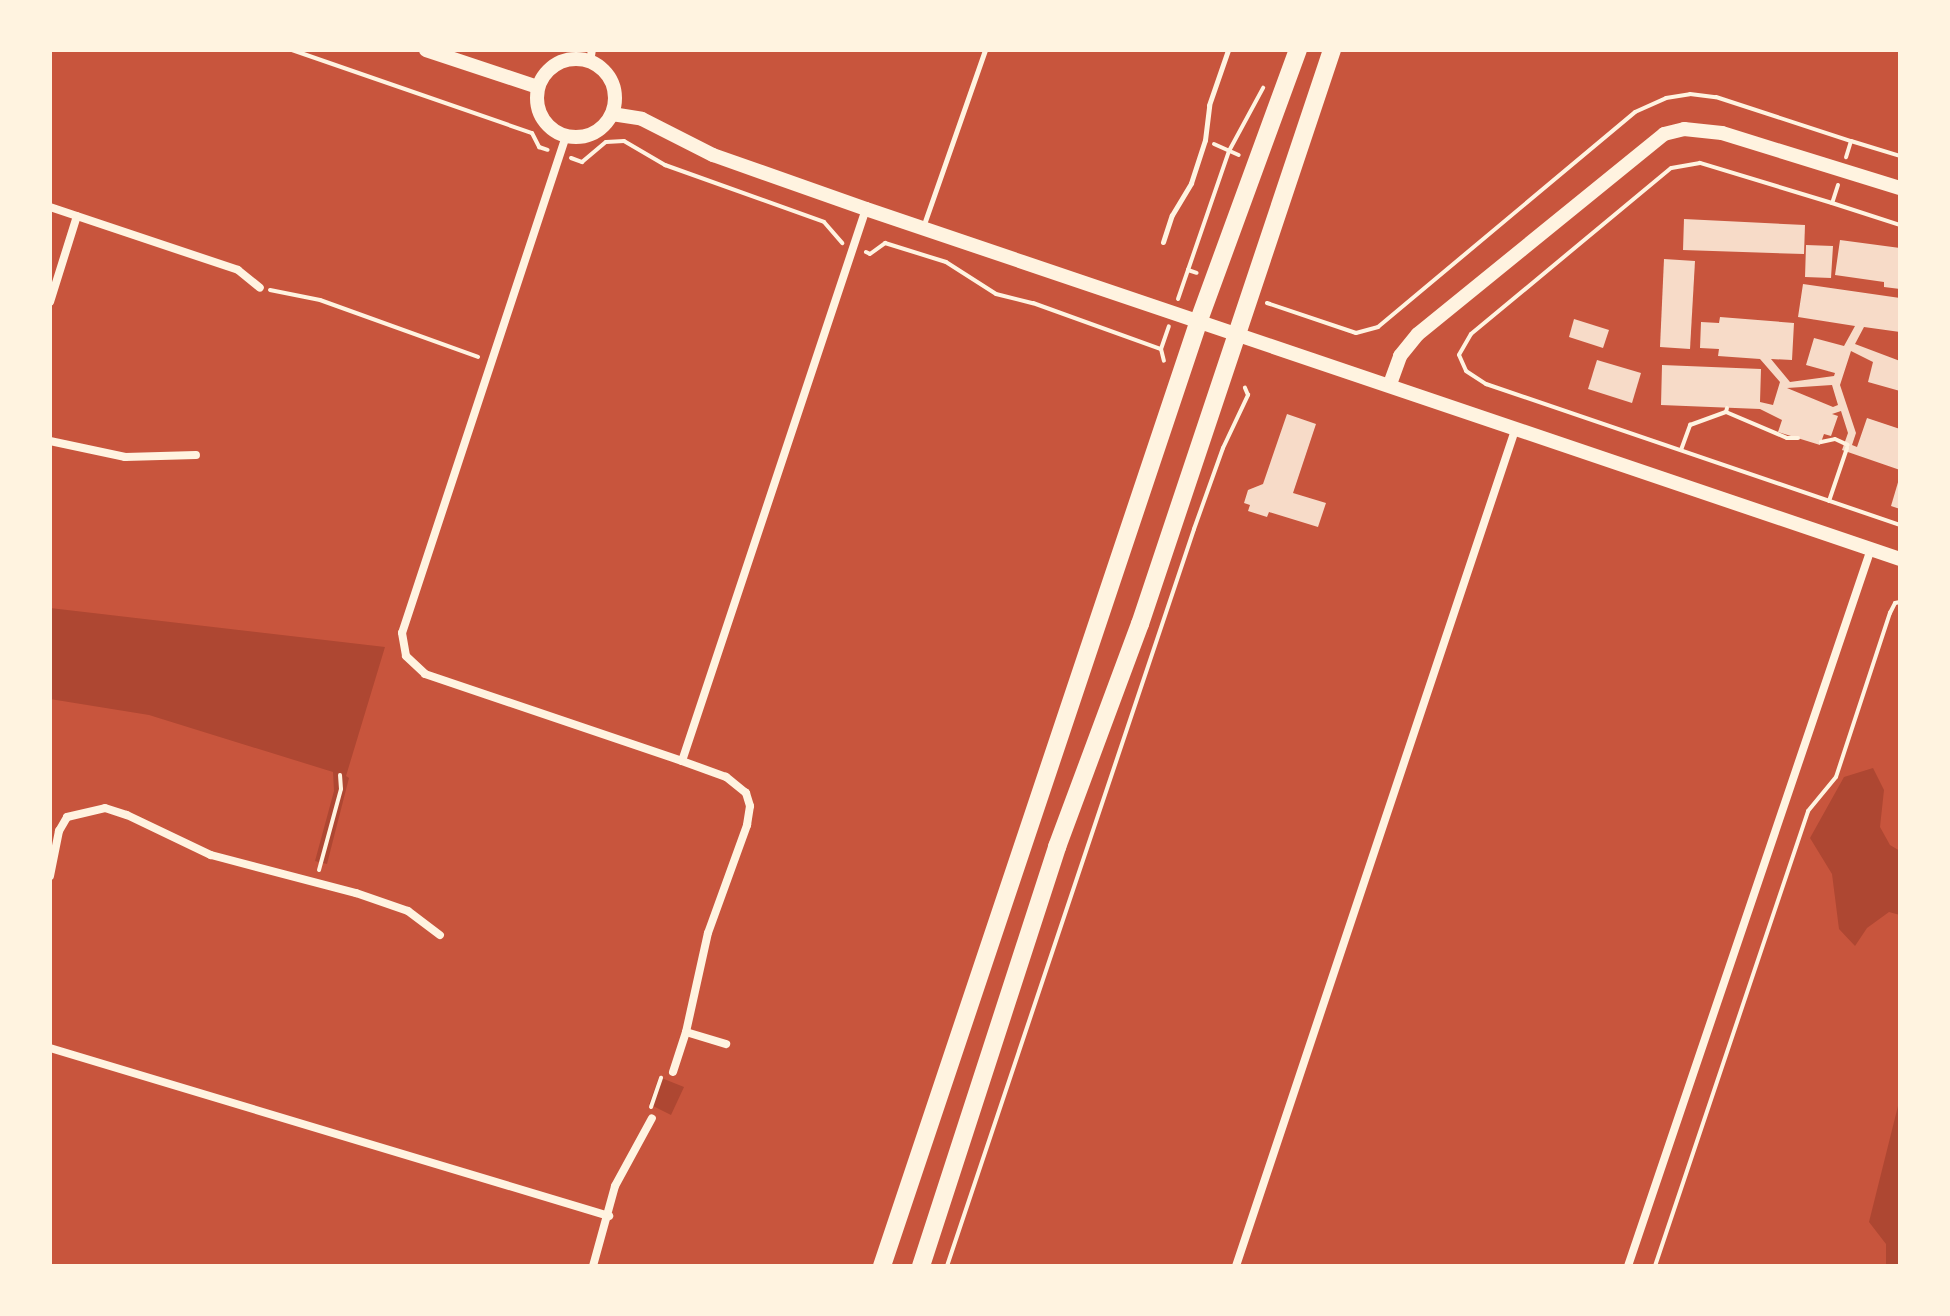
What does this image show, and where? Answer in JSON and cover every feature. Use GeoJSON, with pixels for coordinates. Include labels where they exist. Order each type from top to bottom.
{"type":"FeatureCollection","features":[{"type":"Feature","properties":{"kind":"highway"},"geometry":{"type":"LineString","coordinates":[[882,1266],[1199,320],[1298,50]]}},
{"type":"Feature","properties":{"kind":"highway"},"geometry":{"type":"LineString","coordinates":[[921,1266],[1057,847],[1140,624],[1332,50]]}},
{"type":"Feature","properties":{"kind":"street"},"geometry":{"type":"LineString","coordinates":[[426,50],[538,87]]}},
{"type":"Feature","properties":{"kind":"street"},"geometry":{"type":"LineString","coordinates":[[591,56],[609,77],[614,89],[612,114],[593,133],[566,136],[552,129],[542,117],[537,102],[538,87],[546,73],[558,63],[591,56]]}},
{"type":"Feature","properties":{"kind":"street"},"geometry":{"type":"LineString","coordinates":[[612,114],[655,124],[713,155],[866,209],[1900,559]]}},
{"type":"Feature","properties":{"kind":"street"},"geometry":{"type":"LineString","coordinates":[[1390,384],[1400,356],[1418,334],[1664,134],[1684,129],[1722,133],[1900,188]]}},
{"type":"Feature","properties":{"kind":"street"},"geometry":{"type":"LineString","coordinates":[[566,136],[402,633],[406,656],[425,674],[726,777],[746,793],[750,806],[747,825],[708,933],[686,1032],[673,1072]]}},
{"type":"Feature","properties":{"kind":"street"},"geometry":{"type":"LineString","coordinates":[[50,207],[238,270],[260,288]]}},
{"type":"Feature","properties":{"kind":"street"},"geometry":{"type":"LineString","coordinates":[[682,761],[866,209]]}},
{"type":"Feature","properties":{"kind":"street"},"geometry":{"type":"LineString","coordinates":[[50,302],[77,216]]}},
{"type":"Feature","properties":{"kind":"street"},"geometry":{"type":"LineString","coordinates":[[1236,1266],[1515,430]]}},
{"type":"Feature","properties":{"kind":"street"},"geometry":{"type":"LineString","coordinates":[[50,441],[125,457],[196,455]]}},
{"type":"Feature","properties":{"kind":"street"},"geometry":{"type":"LineString","coordinates":[[1628,1266],[1871,549]]}},
{"type":"Feature","properties":{"kind":"street"},"geometry":{"type":"LineString","coordinates":[[50,876],[59,831],[67,817],[105,808],[127,815],[211,855],[408,911],[440,935]]}},
{"type":"Feature","properties":{"kind":"street"},"geometry":{"type":"LineString","coordinates":[[686,1032],[726,1044]]}},
{"type":"Feature","properties":{"kind":"street"},"geometry":{"type":"LineString","coordinates":[[50,1048],[609,1216]]}},
{"type":"Feature","properties":{"kind":"street"},"geometry":{"type":"LineString","coordinates":[[593,1266],[615,1186],[652,1118]]}},
{"type":"Feature","properties":{"kind":"lane"},"geometry":{"type":"LineString","coordinates":[[923,228],[985,50]]}},
{"type":"Feature","properties":{"kind":"lane"},"geometry":{"type":"LineString","coordinates":[[1163,242],[1172,215],[1191,183],[1205,140],[1209,105],[1228,50]]}},
{"type":"Feature","properties":{"kind":"path"},"geometry":{"type":"LineString","coordinates":[[292,50],[532,133],[539,147],[582,162],[606,142],[624,141],[665,165],[824,222],[835,232],[838,242],[870,254],[885,243],[946,262],[996,294],[1033,303],[1161,349],[1164,361]]}},
{"type":"Feature","properties":{"kind":"path"},"geometry":{"type":"LineString","coordinates":[[1188,270],[1229,151],[1265,84]]}},
{"type":"Feature","properties":{"kind":"path"},"geometry":{"type":"LineString","coordinates":[[1273,305],[1356,333],[1378,327],[1635,112],[1666,98],[1690,94],[1716,97],[1900,156]]}},
{"type":"Feature","properties":{"kind":"path"},"geometry":{"type":"LineString","coordinates":[[1205,140],[1256,164]]}},
{"type":"Feature","properties":{"kind":"path"},"geometry":{"type":"LineString","coordinates":[[1832,203],[1851,141]]}},
{"type":"Feature","properties":{"kind":"path"},"geometry":{"type":"LineString","coordinates":[[1900,225],[1700,163],[1671,168],[1471,334],[1459,355],[1466,371],[1486,384],[1900,525]]}},
{"type":"Feature","properties":{"kind":"path"},"geometry":{"type":"LineString","coordinates":[[260,288],[320,300],[492,362]]}},
{"type":"Feature","properties":{"kind":"path"},"geometry":{"type":"LineString","coordinates":[[947,1266],[1194,529],[1223,448],[1248,395],[1245,388]]}},
{"type":"Feature","properties":{"kind":"path"},"geometry":{"type":"LineString","coordinates":[[1681,450],[1690,425],[1727,410],[1787,438],[1798,438]]}},
{"type":"Feature","properties":{"kind":"path"},"geometry":{"type":"LineString","coordinates":[[1821,442],[1835,439],[1847,446],[1829,501]]}},
{"type":"Feature","properties":{"kind":"path"},"geometry":{"type":"LineString","coordinates":[[1655,1266],[1808,811],[1836,777],[1890,613],[1895,603],[1900,602]]}},
{"type":"Feature","properties":{"kind":"path"},"geometry":{"type":"LineString","coordinates":[[316,883],[341,789],[340,775]]}},
{"type":"Feature","properties":{"kind":"path"},"geometry":{"type":"LineString","coordinates":[[652,1118],[651,1108],[663,1071],[673,1072]]}},
{"type":"Feature","properties":{"kind":"shaded area"},"geometry":{"type":"Polygon","coordinates":[[[50,608],[385,647],[346,776],[349,778],[327,864],[315,861],[334,791],[333,772],[149,715],[50,699],[50,608]]]}},
{"type":"Feature","properties":{"kind":"shaded area"},"geometry":{"type":"Polygon","coordinates":[[[1873,768],[1884,790],[1880,827],[1890,845],[1900,851],[1900,915],[1889,912],[1867,928],[1855,946],[1839,929],[1832,874],[1810,838],[1844,777],[1873,768]]]}},
{"type":"Feature","properties":{"kind":"shaded area"},"geometry":{"type":"Polygon","coordinates":[[[659,1077],[684,1087],[671,1115],[649,1104],[659,1077]]]}},
{"type":"Feature","properties":{"kind":"shaded area"},"geometry":{"type":"Polygon","coordinates":[[[1900,1098],[1900,1266],[1886,1266],[1886,1244],[1869,1222],[1900,1098]]]}},
{"type":"Feature","properties":{"kind":"building"},"geometry":{"type":"Polygon","coordinates":[[[1684,219],[1805,225],[1804,254],[1683,250],[1684,219]]]}},
{"type":"Feature","properties":{"kind":"building"},"geometry":{"type":"Polygon","coordinates":[[[1840,240],[1900,248],[1900,289],[1884,287],[1884,282],[1835,275],[1840,240]]]}},
{"type":"Feature","properties":{"kind":"building"},"geometry":{"type":"Polygon","coordinates":[[[1806,245],[1833,246],[1831,278],[1805,277],[1806,245]]]}},
{"type":"Feature","properties":{"kind":"building"},"geometry":{"type":"Polygon","coordinates":[[[1664,259],[1695,261],[1690,349],[1660,347],[1664,259]]]}},
{"type":"Feature","properties":{"kind":"building"},"geometry":{"type":"Polygon","coordinates":[[[1803,284],[1900,298],[1900,332],[1864,327],[1855,344],[1900,361],[1900,391],[1868,382],[1873,362],[1851,351],[1840,385],[1856,433],[1852,445],[1857,447],[1867,418],[1900,429],[1900,470],[1842,450],[1848,433],[1841,411],[1832,414],[1838,416],[1831,436],[1824,434],[1820,445],[1778,432],[1782,420],[1760,409],[1661,405],[1662,365],[1761,369],[1760,402],[1773,405],[1780,382],[1760,359],[1718,356],[1719,349],[1700,348],[1701,322],[1719,323],[1720,317],[1794,323],[1792,360],[1771,359],[1790,382],[1834,376],[1835,373],[1806,365],[1814,338],[1844,346],[1855,326],[1798,317],[1803,284]],[[1832,385],[1787,388],[1833,407],[1838,405],[1832,385]]]}},
{"type":"Feature","properties":{"kind":"building"},"geometry":{"type":"Polygon","coordinates":[[[1574,319],[1609,330],[1603,348],[1569,337],[1574,319]]]}},
{"type":"Feature","properties":{"kind":"building"},"geometry":{"type":"Polygon","coordinates":[[[1597,360],[1641,373],[1632,403],[1588,389],[1597,360]]]}},
{"type":"Feature","properties":{"kind":"building"},"geometry":{"type":"Polygon","coordinates":[[[1287,414],[1316,424],[1293,493],[1326,503],[1318,527],[1269,512],[1267,517],[1248,511],[1250,505],[1244,503],[1248,490],[1263,484],[1287,414]]]}},
{"type":"Feature","properties":{"kind":"building"},"geometry":{"type":"Polygon","coordinates":[[[1900,480],[1900,509],[1891,506],[1900,480]]]}}]}
